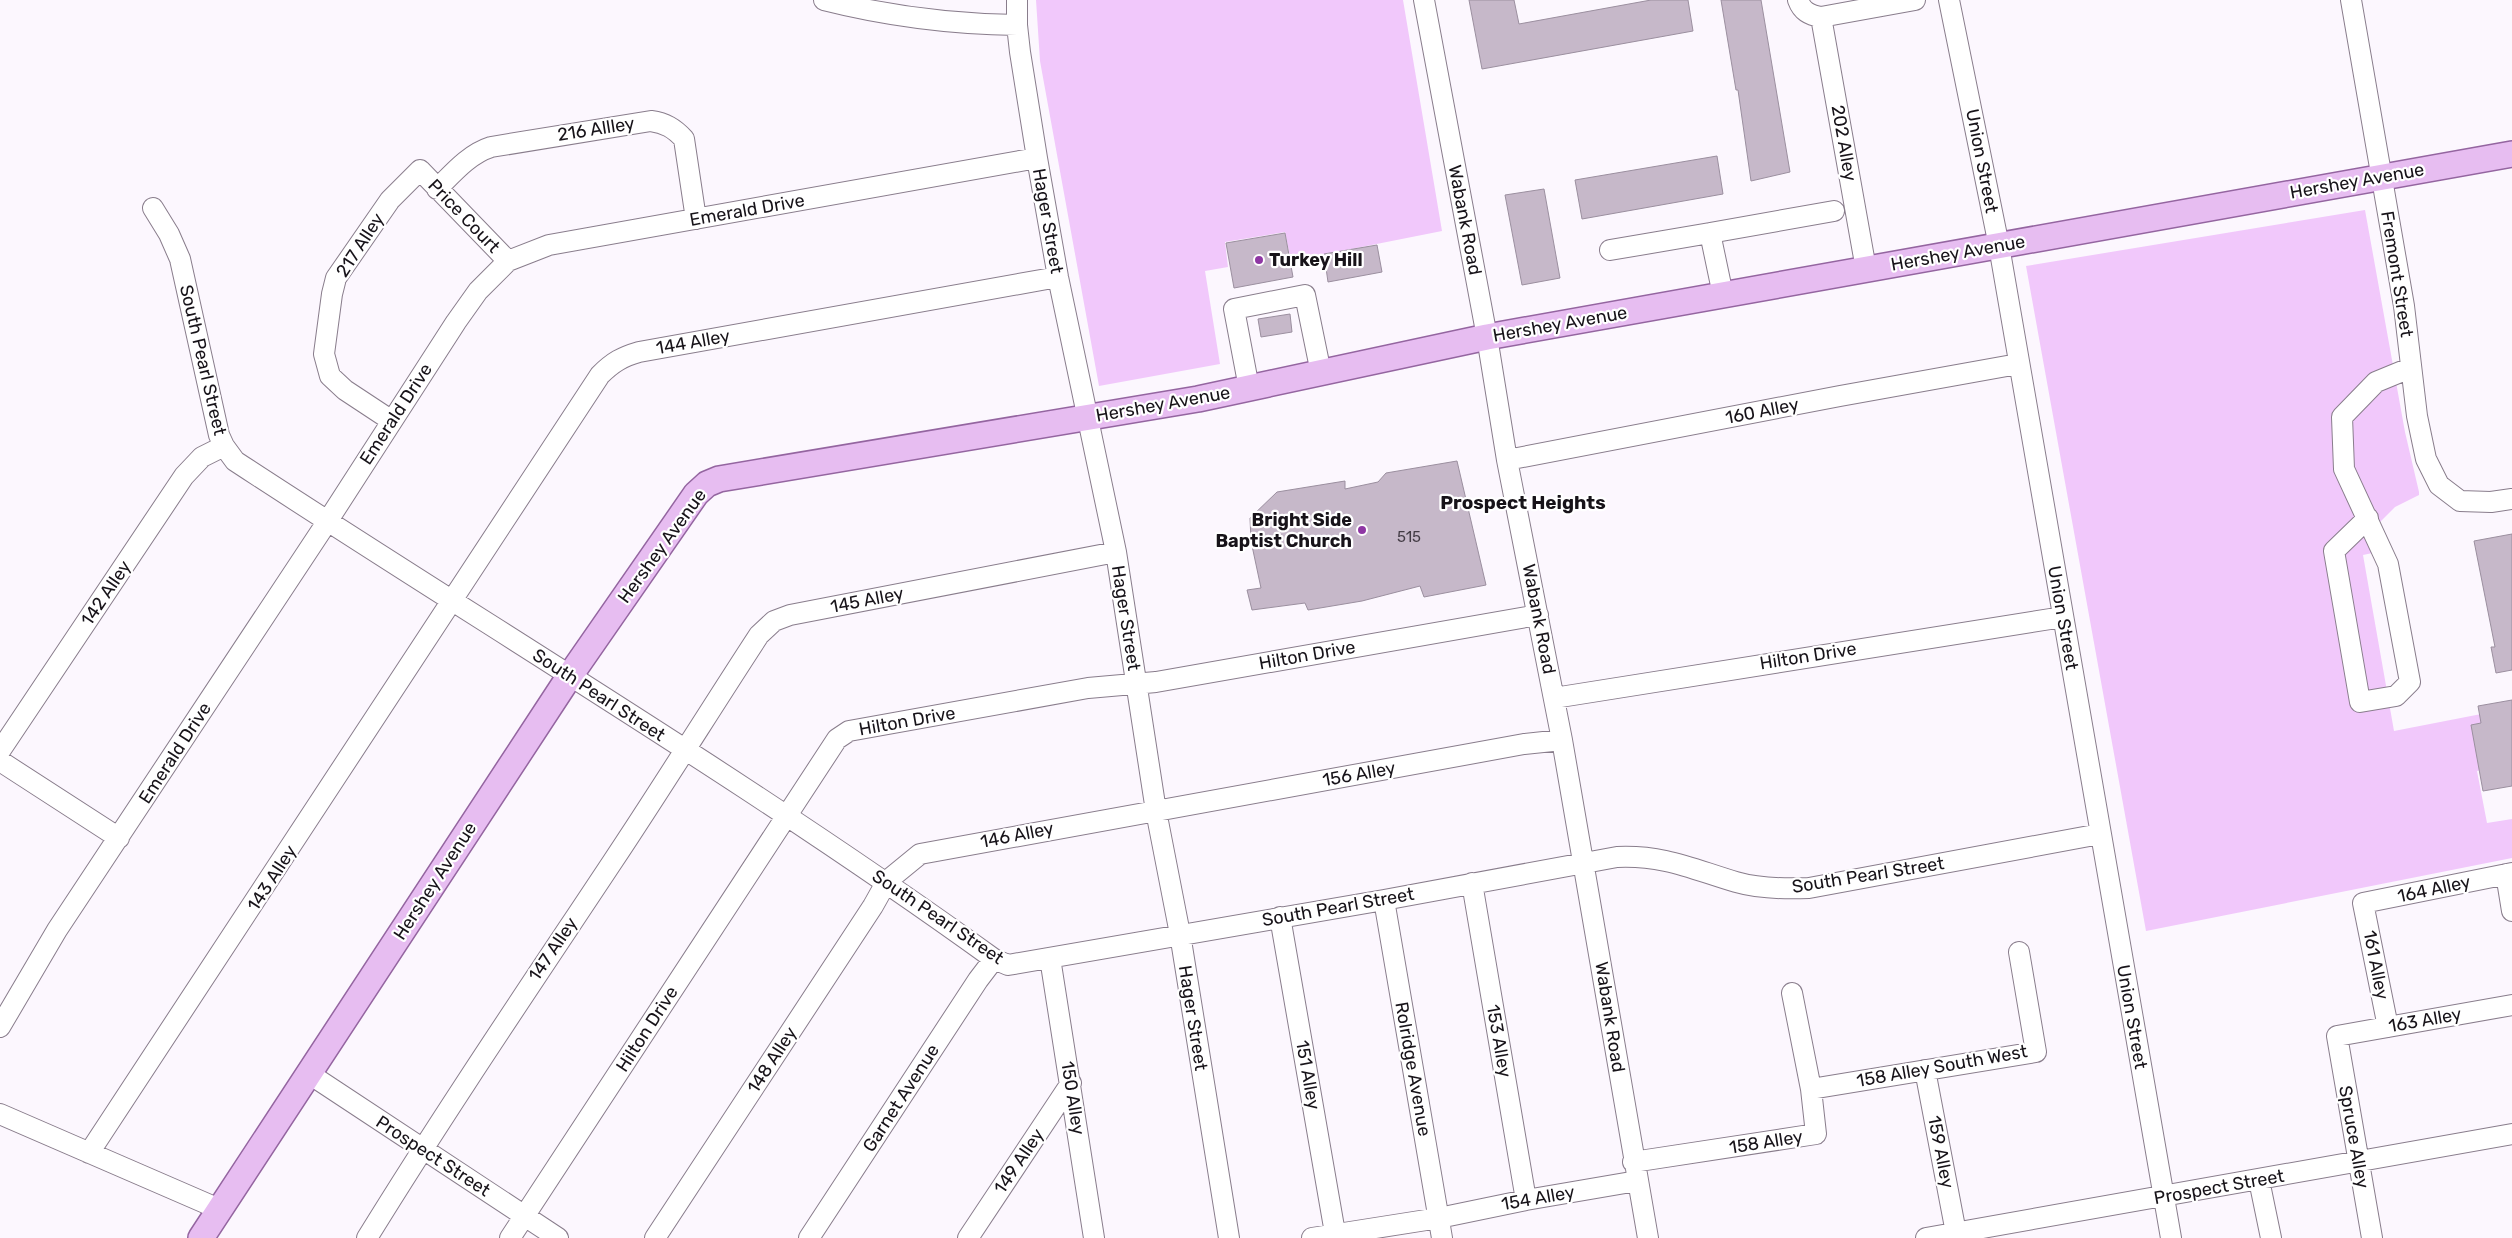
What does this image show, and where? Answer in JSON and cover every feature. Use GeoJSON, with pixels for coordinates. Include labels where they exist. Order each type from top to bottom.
{"type":"FeatureCollection","features":[{"type":"Feature","properties":{"kind":"main road","name":"Hershey Avenue"},"geometry":{"type":"LineString","coordinates":[[200,1238],[570,677],[696,494],[707,484],[720,479],[1249,388],[1487,337],[2512,154]]}},
{"type":"Feature","properties":{"kind":"street"},"geometry":{"type":"LineString","coordinates":[[824,0],[870,12],[967,24],[1016,24]]}},
{"type":"Feature","properties":{"kind":"street","name":"Hager Street"},"geometry":{"type":"LineString","coordinates":[[1017,0],[1016,24],[1037,158],[1058,277],[1116,552],[1135,684],[1156,811],[1180,934],[1229,1238]]}},
{"type":"Feature","properties":{"kind":"street","name":"Wabank Road"},"geometry":{"type":"LineString","coordinates":[[1424,0],[1487,337],[1507,460],[1562,740],[1635,1172],[1648,1238]]}},
{"type":"Feature","properties":{"kind":"street"},"geometry":{"type":"LineString","coordinates":[[1798,0],[1801,8],[1821,17],[1915,0]]}},
{"type":"Feature","properties":{"kind":"street","name":"Union Street"},"geometry":{"type":"LineString","coordinates":[[1949,0],[1999,246],[2171,1238]]}},
{"type":"Feature","properties":{"kind":"street","name":"Fremont Street"},"geometry":{"type":"LineString","coordinates":[[2351,0],[2404,306],[2410,368],[2426,459],[2439,485],[2460,501],[2491,502],[2512,499]]}},
{"type":"Feature","properties":{"kind":"street","name":"202 Alley"},"geometry":{"type":"LineString","coordinates":[[1821,17],[1866,269]]}},
{"type":"Feature","properties":{"kind":"street","name":"216 Allley"},"geometry":{"type":"LineString","coordinates":[[437,189],[463,164],[481,150],[491,146],[651,120],[662,122],[675,129],[684,139],[696,219]]}},
{"type":"Feature","properties":{"kind":"street","name":"Emerald Drive"},"geometry":{"type":"LineString","coordinates":[[0,1027],[57,930],[327,522],[456,322],[478,291],[508,261],[549,245],[1037,158]]}},
{"type":"Feature","properties":{"kind":"street","name":"Price Court"},"geometry":{"type":"LineString","coordinates":[[420,170],[508,261]]}},
{"type":"Feature","properties":{"kind":"street","name":"217 Alley"},"geometry":{"type":"LineString","coordinates":[[392,421],[345,390],[330,376],[324,354],[336,278],[390,200],[420,170]]}},
{"type":"Feature","properties":{"kind":"street","name":"South Pearl Street"},"geometry":{"type":"LineString","coordinates":[[153,208],[169,234],[180,259],[219,435],[224,446],[235,461],[887,881],[994,959],[1008,965],[1384,900],[1617,857],[1642,856],[1689,865],[1738,883],[1776,888],[1809,888],[2100,834]]}},
{"type":"Feature","properties":{"kind":"street"},"geometry":{"type":"LineString","coordinates":[[1610,250],[1834,211]]}},
{"type":"Feature","properties":{"kind":"street"},"geometry":{"type":"LineString","coordinates":[[1710,233],[1723,295]]}},
{"type":"Feature","properties":{"kind":"street","name":"144 Alley"},"geometry":{"type":"LineString","coordinates":[[450,600],[600,375],[621,357],[639,352],[1058,277]]}},
{"type":"Feature","properties":{"kind":"street"},"geometry":{"type":"LineString","coordinates":[[1249,388],[1234,310],[1243,308],[1306,295],[1321,373]]}},
{"type":"Feature","properties":{"kind":"street","name":"160 Alley"},"geometry":{"type":"LineString","coordinates":[[1507,460],[2018,364]]}},
{"type":"Feature","properties":{"kind":"street"},"geometry":{"type":"LineString","coordinates":[[2368,518],[2334,551],[2360,702],[2396,696],[2410,682],[2388,564],[2368,518],[2344,469],[2342,417],[2376,382],[2410,368]]}},
{"type":"Feature","properties":{"kind":"street","name":"142 Alley"},"geometry":{"type":"LineString","coordinates":[[0,751],[184,476],[202,457],[224,446]]}},
{"type":"Feature","properties":{"kind":"street","name":"145 Alley"},"geometry":{"type":"LineString","coordinates":[[684,749],[759,635],[774,621],[790,615],[1116,552]]}},
{"type":"Feature","properties":{"kind":"street","name":"143 Alley"},"geometry":{"type":"LineString","coordinates":[[89,1153],[259,898],[450,600]]}},
{"type":"Feature","properties":{"kind":"street","name":"Hilton Drive"},"geometry":{"type":"LineString","coordinates":[[510,1238],[837,739],[849,732],[1088,688],[1156,682],[1538,615]]}},
{"type":"Feature","properties":{"kind":"street","name":"Hilton Drive"},"geometry":{"type":"LineString","coordinates":[[1554,698],[2063,617]]}},
{"type":"Feature","properties":{"kind":"street","name":"156 Alley"},"geometry":{"type":"LineString","coordinates":[[1156,811],[1524,744],[1562,740]]}},
{"type":"Feature","properties":{"kind":"street","name":"147 Alley"},"geometry":{"type":"LineString","coordinates":[[367,1238],[422,1149],[615,858],[684,749]]}},
{"type":"Feature","properties":{"kind":"street"},"geometry":{"type":"LineString","coordinates":[[0,761],[119,838]]}},
{"type":"Feature","properties":{"kind":"street","name":"146 Alley"},"geometry":{"type":"LineString","coordinates":[[887,881],[920,854],[1156,811]]}},
{"type":"Feature","properties":{"kind":"street"},"geometry":{"type":"LineString","coordinates":[[2509,874],[2512,911]]}},
{"type":"Feature","properties":{"kind":"street","name":"164 Alley"},"geometry":{"type":"LineString","coordinates":[[2363,903],[2509,874]]}},
{"type":"Feature","properties":{"kind":"street","name":"148 Alley"},"geometry":{"type":"LineString","coordinates":[[655,1238],[873,906],[887,881]]}},
{"type":"Feature","properties":{"kind":"street","name":"153 Alley"},"geometry":{"type":"LineString","coordinates":[[1472,883],[1526,1200]]}},
{"type":"Feature","properties":{"kind":"street","name":"Rolridge Avenue"},"geometry":{"type":"LineString","coordinates":[[1384,900],[1442,1238]]}},
{"type":"Feature","properties":{"kind":"street","name":"161 Alley"},"geometry":{"type":"LineString","coordinates":[[2363,903],[2388,1027]]}},
{"type":"Feature","properties":{"kind":"street","name":"151 Alley"},"geometry":{"type":"LineString","coordinates":[[1280,917],[1335,1233]]}},
{"type":"Feature","properties":{"kind":"street","name":"158 Alley South West"},"geometry":{"type":"LineString","coordinates":[[1811,1089],[2036,1052],[2019,952]]}},
{"type":"Feature","properties":{"kind":"street","name":"150 Alley"},"geometry":{"type":"LineString","coordinates":[[1050,958],[1094,1238]]}},
{"type":"Feature","properties":{"kind":"street","name":"Garnet Avenue"},"geometry":{"type":"LineString","coordinates":[[809,1238],[978,980],[994,959]]}},
{"type":"Feature","properties":{"kind":"street","name":"158 Alley"},"geometry":{"type":"LineString","coordinates":[[1635,1172],[1816,1134],[1811,1089],[1792,993]]}},
{"type":"Feature","properties":{"kind":"street","name":"163 Alley"},"geometry":{"type":"LineString","coordinates":[[2337,1036],[2512,1005]]}},
{"type":"Feature","properties":{"kind":"street","name":"Spruce Alley"},"geometry":{"type":"LineString","coordinates":[[2337,1036],[2372,1238]]}},
{"type":"Feature","properties":{"kind":"street","name":"159 Alley"},"geometry":{"type":"LineString","coordinates":[[1925,1070],[1956,1236]]}},
{"type":"Feature","properties":{"kind":"street","name":"Prospect Street"},"geometry":{"type":"LineString","coordinates":[[308,1073],[558,1238]]}},
{"type":"Feature","properties":{"kind":"street","name":"149 Alley"},"geometry":{"type":"LineString","coordinates":[[968,1238],[1071,1084]]}},
{"type":"Feature","properties":{"kind":"street"},"geometry":{"type":"LineString","coordinates":[[0,1114],[219,1209]]}},
{"type":"Feature","properties":{"kind":"street","name":"Prospect Street"},"geometry":{"type":"LineString","coordinates":[[1926,1238],[1956,1236],[2163,1196],[2512,1134]]}},
{"type":"Feature","properties":{"kind":"street","name":"154 Alley"},"geometry":{"type":"LineString","coordinates":[[1312,1238],[1439,1218],[1526,1200],[1635,1172]]}},
{"type":"Feature","properties":{"kind":"street"},"geometry":{"type":"LineString","coordinates":[[2259,1180],[2271,1238]]}},
{"type":"Feature","properties":{"kind":"shaded area"},"geometry":{"type":"Polygon","coordinates":[[[1036,0],[1403,0],[1442,231],[1291,261],[1285,232],[1225,242],[1228,267],[1205,271],[1220,364],[1099,386],[1040,61],[1036,0]]]}},
{"type":"Feature","properties":{"kind":"shaded area"},"geometry":{"type":"Polygon","coordinates":[[[2365,210],[2405,432],[2419,492],[2419,495],[2395,507],[2379,523],[2377,552],[2363,555],[2394,731],[2512,708],[2512,764],[2477,771],[2487,823],[2512,819],[2512,858],[2146,931],[2026,266],[2365,210]]]}},
{"type":"Feature","properties":{"kind":"building"},"geometry":{"type":"Polygon","coordinates":[[[1469,0],[1514,0],[1519,24],[1651,0],[1688,0],[1693,31],[1482,69],[1469,0]]]}},
{"type":"Feature","properties":{"kind":"building"},"geometry":{"type":"Polygon","coordinates":[[[1721,0],[1761,0],[1790,172],[1751,181],[1738,90],[1736,90],[1721,0]]]}},
{"type":"Feature","properties":{"kind":"building"},"geometry":{"type":"Polygon","coordinates":[[[1717,156],[1723,194],[1582,219],[1575,180],[1717,156]]]}},
{"type":"Feature","properties":{"kind":"building"},"geometry":{"type":"Polygon","coordinates":[[[1544,189],[1560,278],[1522,285],[1505,195],[1544,189]]]}},
{"type":"Feature","properties":{"kind":"building","name":"Turkey Hill"},"geometry":{"type":"Polygon","coordinates":[[[1285,233],[1293,277],[1234,288],[1226,243],[1285,233]]]}},
{"type":"Feature","properties":{"kind":"building"},"geometry":{"type":"Polygon","coordinates":[[[1377,245],[1382,272],[1328,282],[1324,254],[1377,245]]]}},
{"type":"Feature","properties":{"kind":"building","name":"Turkey Hill"},"geometry":{"type":"Polygon","coordinates":[[[1290,314],[1292,332],[1261,337],[1258,319],[1290,314]]]}},
{"type":"Feature","properties":{"kind":"building","name":"Bright Side Baptist Church"},"geometry":{"type":"Polygon","coordinates":[[[1457,461],[1486,585],[1424,597],[1420,586],[1362,601],[1308,610],[1305,603],[1252,610],[1247,590],[1261,588],[1251,541],[1250,518],[1277,492],[1345,481],[1345,489],[1378,482],[1386,473],[1457,461]]]}},
{"type":"Feature","properties":{"kind":"building"},"geometry":{"type":"Polygon","coordinates":[[[2512,534],[2512,670],[2496,673],[2491,647],[2495,647],[2474,541],[2512,534]]]}},
{"type":"Feature","properties":{"kind":"building"},"geometry":{"type":"Polygon","coordinates":[[[2512,700],[2512,786],[2483,791],[2471,725],[2481,723],[2478,706],[2512,700]]]}},
{"type":"Feature","properties":{"kind":"place","name":"Turkey Hill"},"geometry":{"type":"Point","coordinates":[1259,260]}},
{"type":"Feature","properties":{"kind":"place","name":"Bright Side Baptist Church"},"geometry":{"type":"Point","coordinates":[1362,530]}},
{"type":"Feature","properties":{"kind":"district","name":"Prospect Heights"},"geometry":{"type":"Point","coordinates":[1523,502]}}]}
